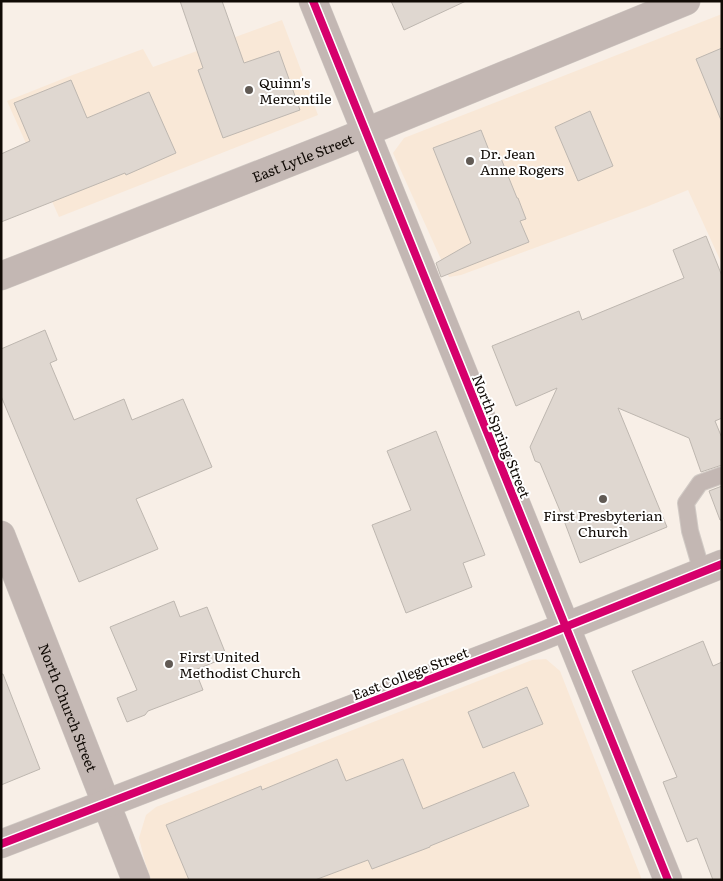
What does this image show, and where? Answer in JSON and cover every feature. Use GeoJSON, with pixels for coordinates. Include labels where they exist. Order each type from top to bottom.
{"type":"FeatureCollection","features":[{"type":"Feature","properties":{"kind":"street","name":"North Spring Street"},"geometry":{"type":"LineString","coordinates":[[313,1],[668,880]]}},
{"type":"Feature","properties":{"kind":"street","name":"East Lytle Street"},"geometry":{"type":"LineString","coordinates":[[1,276],[366,132],[686,1]]}},
{"type":"Feature","properties":{"kind":"street","name":"North Church Street"},"geometry":{"type":"LineString","coordinates":[[1,535],[136,880]]}},
{"type":"Feature","properties":{"kind":"street","name":"East College Street"},"geometry":{"type":"LineString","coordinates":[[1,844],[566,627],[712,568]]}},
{"type":"Feature","properties":{"kind":"lane"},"geometry":{"type":"LineString","coordinates":[[712,568],[690,531],[686,503],[700,483],[722,475]]}},
{"type":"Feature","properties":{"kind":"shaded area"},"geometry":{"type":"Polygon","coordinates":[[[722,14],[722,264],[688,190],[461,275],[449,277],[393,153],[404,138],[722,14]]]}},
{"type":"Feature","properties":{"kind":"shaded area"},"geometry":{"type":"Polygon","coordinates":[[[282,20],[318,115],[59,217],[7,101],[143,49],[153,67],[282,20]]]}},
{"type":"Feature","properties":{"kind":"shaded area"},"geometry":{"type":"Polygon","coordinates":[[[546,659],[560,671],[642,880],[151,880],[139,838],[146,815],[156,807],[532,660],[546,659]]]}},
{"type":"Feature","properties":{"kind":"building","name":"Quinn's Mercentile"},"geometry":{"type":"Polygon","coordinates":[[[180,1],[222,1],[244,63],[279,51],[300,110],[223,138],[198,70],[203,68],[180,1]]]}},
{"type":"Feature","properties":{"kind":"building"},"geometry":{"type":"Polygon","coordinates":[[[391,1],[466,1],[404,30],[391,1]]]}},
{"type":"Feature","properties":{"kind":"building"},"geometry":{"type":"Polygon","coordinates":[[[722,48],[722,120],[721,120],[696,59],[722,48]]]}},
{"type":"Feature","properties":{"kind":"building"},"geometry":{"type":"Polygon","coordinates":[[[71,80],[87,118],[149,92],[176,153],[126,175],[125,173],[1,222],[1,154],[30,141],[14,103],[71,80]]]}},
{"type":"Feature","properties":{"kind":"building"},"geometry":{"type":"Polygon","coordinates":[[[590,111],[613,166],[578,181],[555,127],[590,111]]]}},
{"type":"Feature","properties":{"kind":"building"},"geometry":{"type":"Polygon","coordinates":[[[481,130],[490,153],[498,151],[526,219],[520,221],[529,242],[441,277],[436,263],[471,243],[433,148],[481,130]]]}},
{"type":"Feature","properties":{"kind":"building"},"geometry":{"type":"Polygon","coordinates":[[[706,236],[722,276],[722,418],[715,421],[722,438],[722,465],[701,472],[689,438],[618,408],[667,527],[580,563],[540,463],[535,461],[530,447],[557,388],[516,406],[492,346],[579,311],[582,320],[684,278],[673,250],[706,236]]]}},
{"type":"Feature","properties":{"kind":"building"},"geometry":{"type":"Polygon","coordinates":[[[45,330],[57,360],[50,363],[74,420],[124,399],[132,420],[183,399],[212,467],[136,499],[158,549],[79,582],[1,396],[1,349],[45,330]]]}},
{"type":"Feature","properties":{"kind":"building"},"geometry":{"type":"Polygon","coordinates":[[[436,431],[485,555],[463,563],[472,587],[406,613],[372,525],[411,510],[387,451],[436,431]]]}},
{"type":"Feature","properties":{"kind":"building"},"geometry":{"type":"Polygon","coordinates":[[[722,486],[722,520],[720,520],[709,491],[722,486]]]}},
{"type":"Feature","properties":{"kind":"building","name":"First United Methodist Church"},"geometry":{"type":"Polygon","coordinates":[[[174,601],[180,617],[207,607],[227,657],[195,670],[203,690],[148,711],[145,715],[127,722],[117,698],[137,690],[110,627],[174,601]]]}},
{"type":"Feature","properties":{"kind":"building"},"geometry":{"type":"Polygon","coordinates":[[[703,641],[713,666],[722,662],[722,880],[713,880],[697,838],[687,842],[663,782],[677,777],[632,671],[703,641]]]}},
{"type":"Feature","properties":{"kind":"building"},"geometry":{"type":"Polygon","coordinates":[[[1,674],[3,674],[40,769],[1,785],[1,674]]]}},
{"type":"Feature","properties":{"kind":"building"},"geometry":{"type":"Polygon","coordinates":[[[527,687],[543,724],[483,748],[468,712],[527,687]]]}},
{"type":"Feature","properties":{"kind":"building"},"geometry":{"type":"Polygon","coordinates":[[[337,759],[346,781],[403,759],[423,809],[514,772],[529,806],[372,869],[368,860],[315,880],[189,880],[166,825],[261,786],[262,790],[337,759]]]}},
{"type":"Feature","properties":{"kind":"cycle path"},"geometry":{"type":"LineString","coordinates":[[313,1],[668,880]]}},
{"type":"Feature","properties":{"kind":"cycle path"},"geometry":{"type":"LineString","coordinates":[[1,844],[540,637],[722,564]]}},
{"type":"Feature","properties":{"kind":"place","name":"Quinn's Mercentile"},"geometry":{"type":"Point","coordinates":[249,90]}},
{"type":"Feature","properties":{"kind":"place","name":"Dr. Jean Anne Rogers"},"geometry":{"type":"Point","coordinates":[470,161]}},
{"type":"Feature","properties":{"kind":"place","name":"First Presbyterian Church"},"geometry":{"type":"Point","coordinates":[603,499]}},
{"type":"Feature","properties":{"kind":"place","name":"First United Methodist Church"},"geometry":{"type":"Point","coordinates":[169,664]}}]}
